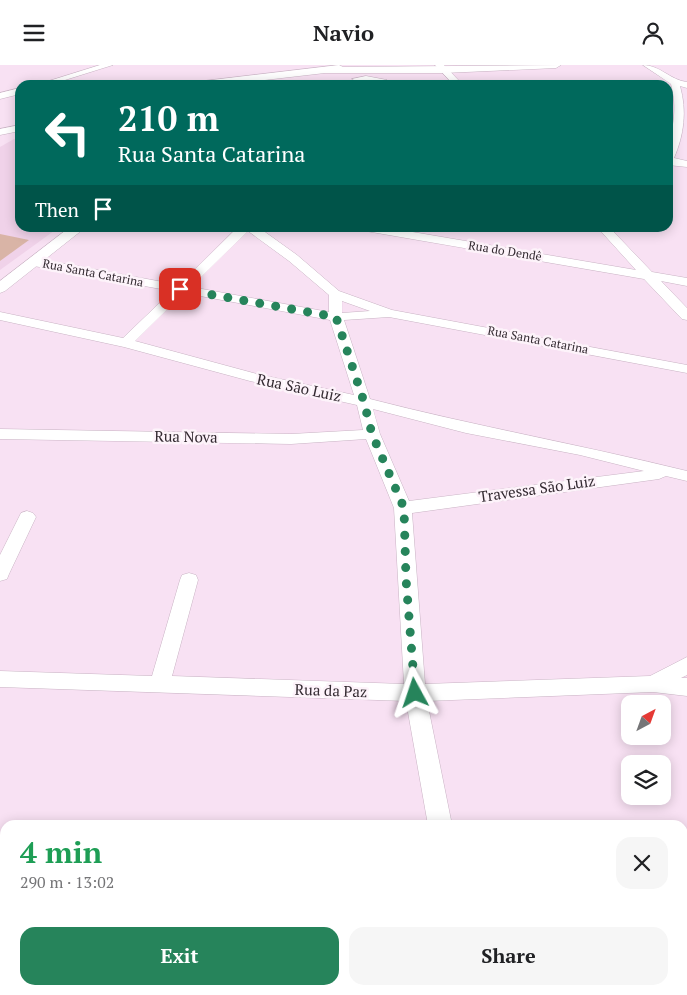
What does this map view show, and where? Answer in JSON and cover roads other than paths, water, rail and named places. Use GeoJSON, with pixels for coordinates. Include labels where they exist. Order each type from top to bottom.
{"type":"FeatureCollection","features":[{"type":"Feature","properties":{"kind":"street"},"geometry":{"type":"LineString","coordinates":[[74,65],[106,66]]}},
{"type":"Feature","properties":{"kind":"street"},"geometry":{"type":"LineString","coordinates":[[280,80],[299,65],[310,72]]}},
{"type":"Feature","properties":{"kind":"street"},"geometry":{"type":"LineString","coordinates":[[240,80],[326,70],[556,65]]}},
{"type":"Feature","properties":{"kind":"street"},"geometry":{"type":"LineString","coordinates":[[648,65],[670,80]]}},
{"type":"Feature","properties":{"kind":"street"},"geometry":{"type":"LineString","coordinates":[[57,80],[106,66]]}},
{"type":"Feature","properties":{"kind":"street"},"geometry":{"type":"LineString","coordinates":[[355,80],[370,68]]}},
{"type":"Feature","properties":{"kind":"street"},"geometry":{"type":"LineString","coordinates":[[370,68],[381,80]]}},
{"type":"Feature","properties":{"kind":"street"},"geometry":{"type":"LineString","coordinates":[[441,68],[454,80]]}},
{"type":"Feature","properties":{"kind":"street"},"geometry":{"type":"LineString","coordinates":[[261,77],[267,80]]}},
{"type":"Feature","properties":{"kind":"street"},"geometry":{"type":"LineString","coordinates":[[363,80],[374,78],[378,80]]}},
{"type":"Feature","properties":{"kind":"street"},"geometry":{"type":"LineString","coordinates":[[673,151],[683,129],[680,97],[675,83],[687,85]]}},
{"type":"Feature","properties":{"kind":"street"},"geometry":{"type":"LineString","coordinates":[[0,85],[15,90]]}},
{"type":"Feature","properties":{"kind":"street"},"geometry":{"type":"LineString","coordinates":[[0,96],[15,92]]}},
{"type":"Feature","properties":{"kind":"street"},"geometry":{"type":"LineString","coordinates":[[0,133],[15,129]]}},
{"type":"Feature","properties":{"kind":"street"},"geometry":{"type":"LineString","coordinates":[[675,147],[687,148]]}},
{"type":"Feature","properties":{"kind":"street"},"geometry":{"type":"LineString","coordinates":[[673,162],[687,164]]}},
{"type":"Feature","properties":{"kind":"street"},"geometry":{"type":"LineString","coordinates":[[0,288],[72,232]]}},
{"type":"Feature","properties":{"kind":"street"},"geometry":{"type":"LineString","coordinates":[[126,343],[240,232]]}},
{"type":"Feature","properties":{"kind":"street"},"geometry":{"type":"LineString","coordinates":[[257,232],[293,258],[336,294],[336,317],[364,402],[372,434],[404,508],[406,579],[415,693],[439,820]]}},
{"type":"Feature","properties":{"kind":"street","name":"Rua do Dendê"},"geometry":{"type":"LineString","coordinates":[[390,232],[687,282]]}},
{"type":"Feature","properties":{"kind":"street"},"geometry":{"type":"LineString","coordinates":[[607,232],[687,316]]}},
{"type":"Feature","properties":{"kind":"street","name":"Rua Santa Catarina"},"geometry":{"type":"LineString","coordinates":[[34,262],[336,317],[389,313]]}},
{"type":"Feature","properties":{"kind":"street","name":"Rua Santa Catarina"},"geometry":{"type":"LineString","coordinates":[[336,294],[389,313],[687,369]]}},
{"type":"Feature","properties":{"kind":"street","name":"Rua São Luiz"},"geometry":{"type":"LineString","coordinates":[[0,316],[126,343],[255,378],[679,474]]}},
{"type":"Feature","properties":{"kind":"street","name":"Rua Nova"},"geometry":{"type":"LineString","coordinates":[[0,434],[291,439],[372,434]]}},
{"type":"Feature","properties":{"kind":"street","name":"Travessa São Luiz"},"geometry":{"type":"LineString","coordinates":[[404,508],[679,474]]}},
{"type":"Feature","properties":{"kind":"street"},"geometry":{"type":"LineString","coordinates":[[0,574],[27,517]]}},
{"type":"Feature","properties":{"kind":"street"},"geometry":{"type":"LineString","coordinates":[[159,686],[188,580]]}},
{"type":"Feature","properties":{"kind":"street","name":"Rua da Paz"},"geometry":{"type":"LineString","coordinates":[[653,684],[687,665]]}},
{"type":"Feature","properties":{"kind":"street","name":"Rua da Paz"},"geometry":{"type":"LineString","coordinates":[[0,679],[159,686],[415,693],[653,684],[687,687]]}}]}
